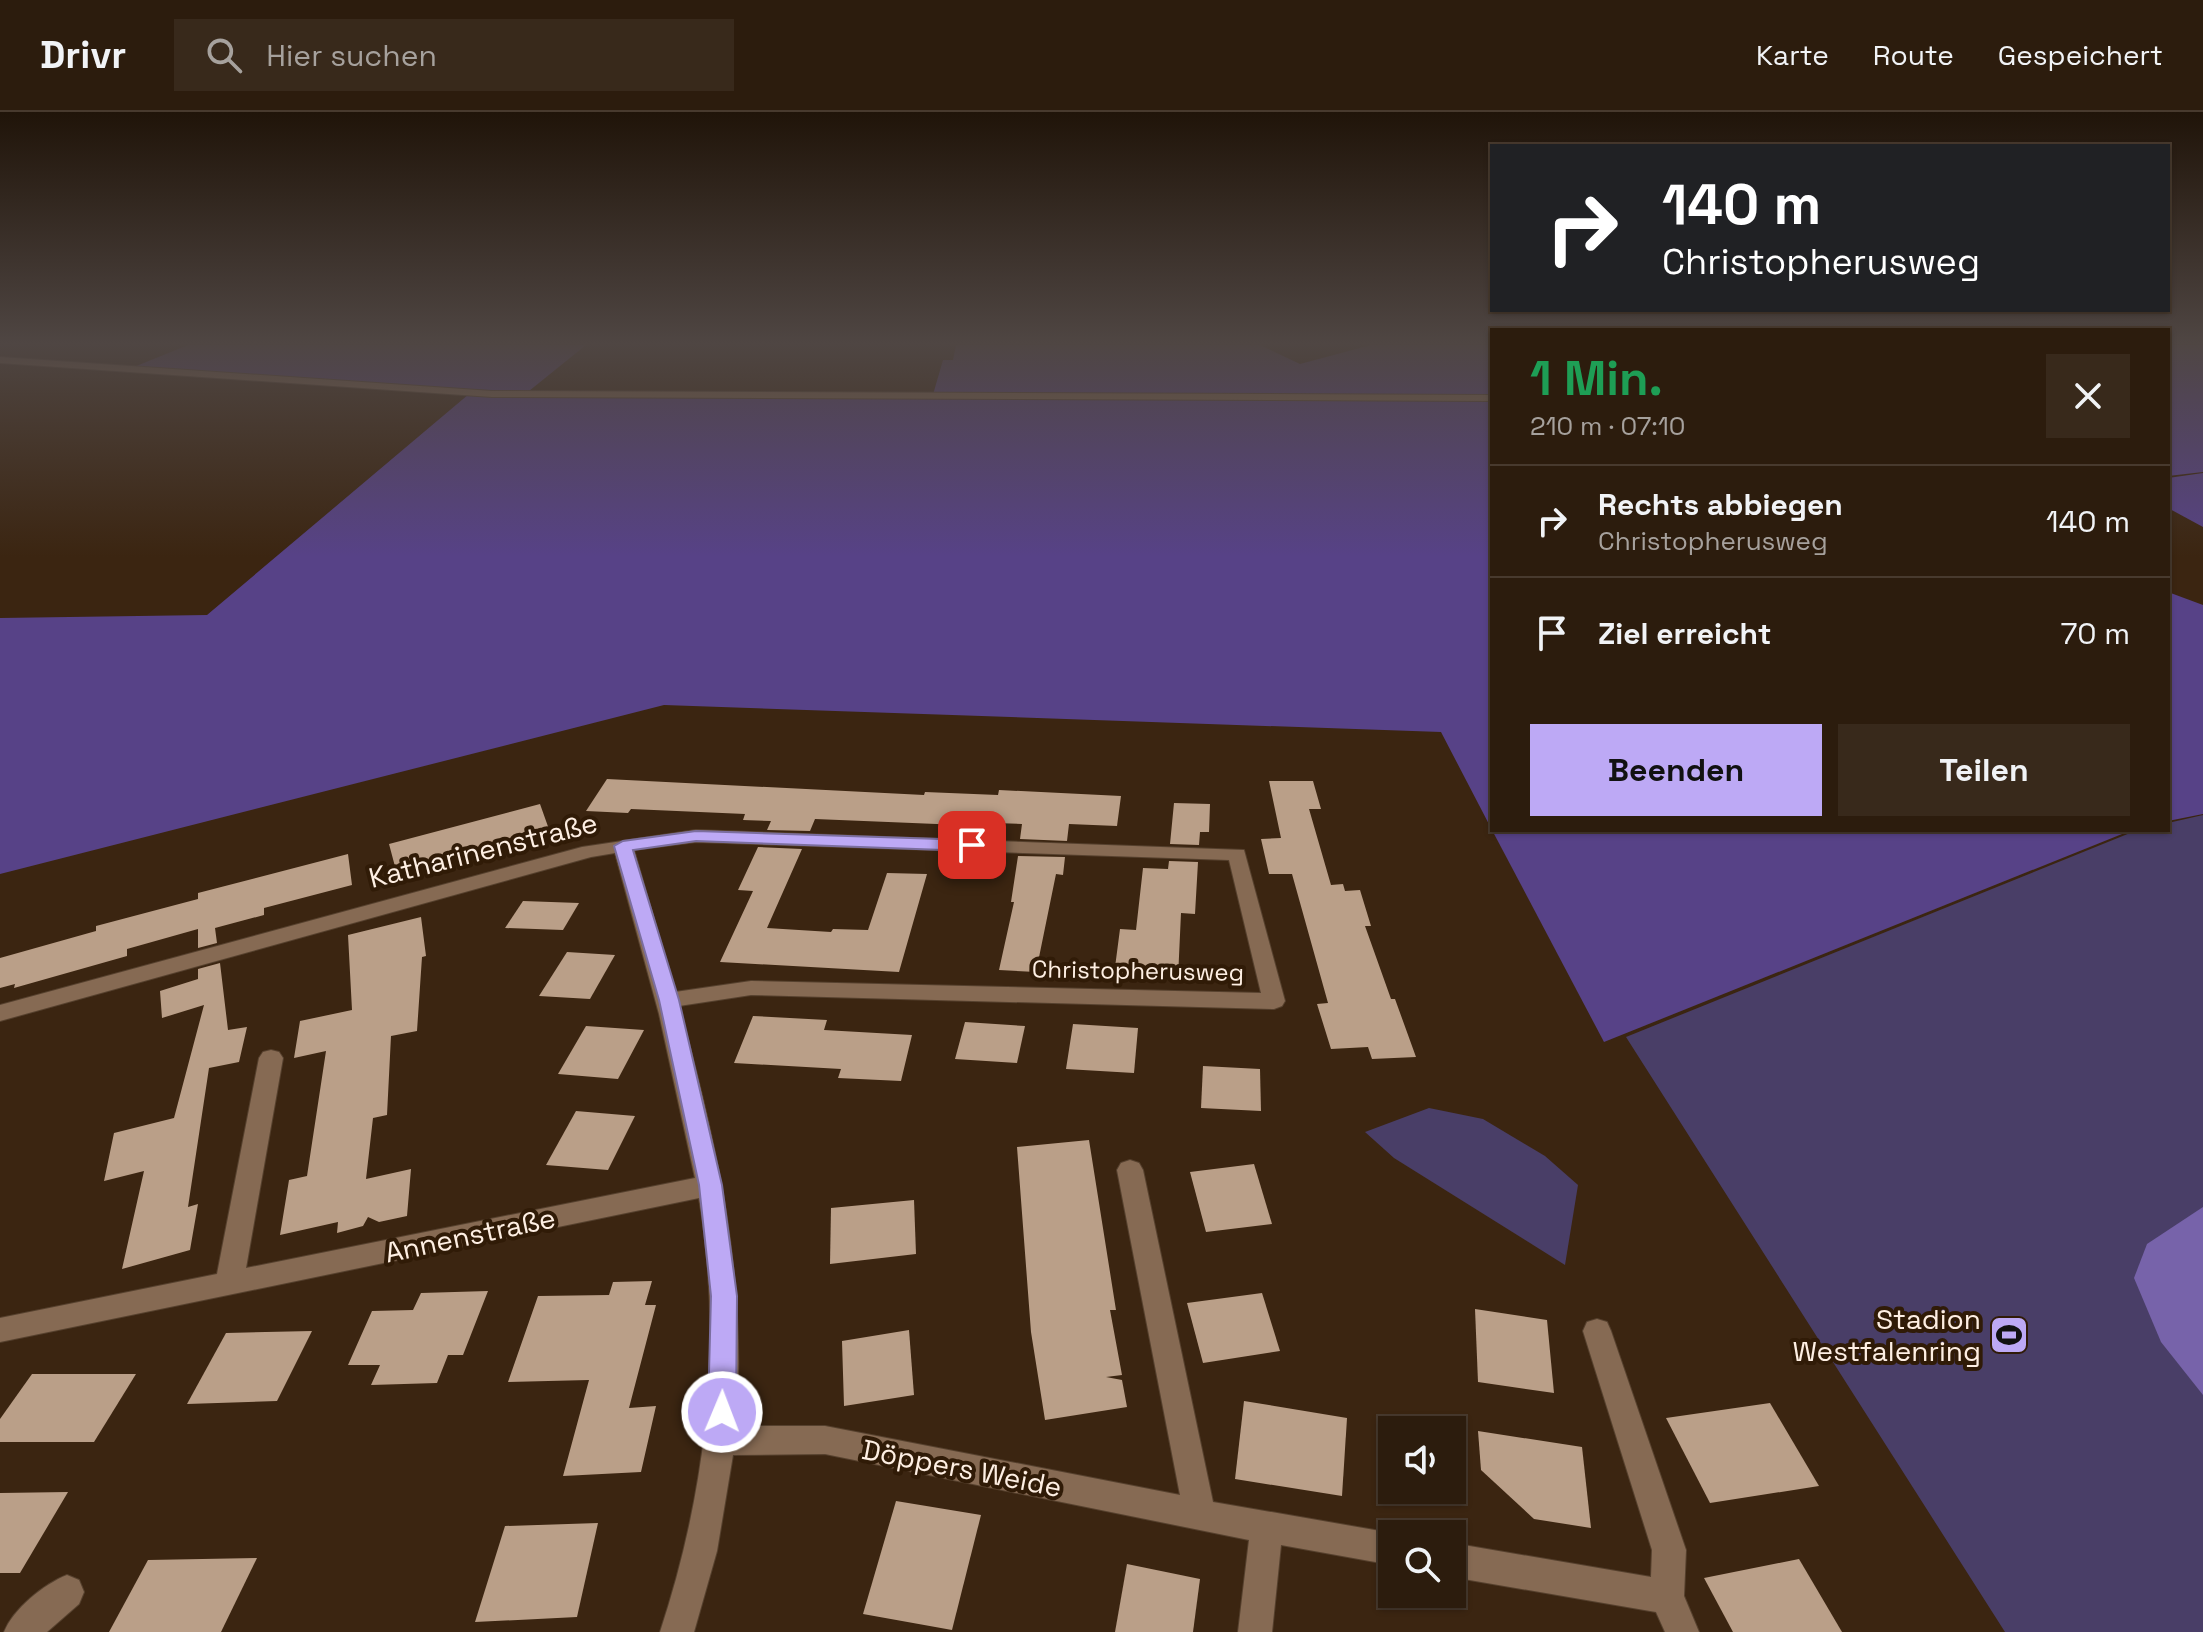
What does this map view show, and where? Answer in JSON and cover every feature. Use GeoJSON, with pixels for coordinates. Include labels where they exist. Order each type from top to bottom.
{"type":"FeatureCollection","features":[{"type":"Feature","properties":{"kind":"street","name":"Christopherusweg"},"geometry":{"type":"LineString","coordinates":[[623,846],[696,836],[1237,854],[1274,1001],[751,988],[669,1000]]}},
{"type":"Feature","properties":{"kind":"street","name":"Katharinenstraße"},"geometry":{"type":"LineString","coordinates":[[0,1013],[589,851],[623,846],[669,1000],[710,1185],[724,1296],[721,1441],[692,1589],[677,1632]]}},
{"type":"Feature","properties":{"kind":"street"},"geometry":{"type":"LineString","coordinates":[[229,1285],[271,1058]]}},
{"type":"Feature","properties":{"kind":"street"},"geometry":{"type":"LineString","coordinates":[[1130,1170],[1200,1515]]}},
{"type":"Feature","properties":{"kind":"street","name":"Annenstraße"},"geometry":{"type":"LineString","coordinates":[[0,1330],[710,1185]]}},
{"type":"Feature","properties":{"kind":"street"},"geometry":{"type":"LineString","coordinates":[[1597,1331],[1669,1550],[1667,1597],[1682,1632]]}},
{"type":"Feature","properties":{"kind":"street","name":"Döppers Weide"},"geometry":{"type":"LineString","coordinates":[[721,1441],[825,1440],[1200,1515],[1378,1547]]}},
{"type":"Feature","properties":{"kind":"street"},"geometry":{"type":"LineString","coordinates":[[1255,1632],[1267,1527]]}},
{"type":"Feature","properties":{"kind":"street"},"geometry":{"type":"LineString","coordinates":[[1466,1562],[1667,1597]]}},
{"type":"Feature","properties":{"kind":"street"},"geometry":{"type":"LineString","coordinates":[[21,1632],[67,1592]]}},
{"type":"Feature","properties":{"kind":"shaded area"},"geometry":{"type":"Polygon","coordinates":[[[443,416],[1490,416],[1490,826],[1441,732],[664,705],[0,874],[0,618],[207,615],[443,416]]]}},
{"type":"Feature","properties":{"kind":"shaded area"},"geometry":{"type":"Polygon","coordinates":[[[2170,416],[2203,416],[2203,472],[2170,476],[2170,416]]]}},
{"type":"Feature","properties":{"kind":"shaded area"},"geometry":{"type":"Polygon","coordinates":[[[2203,473],[2203,527],[2170,509],[2170,478],[2203,473]]]}},
{"type":"Feature","properties":{"kind":"shaded area"},"geometry":{"type":"Polygon","coordinates":[[[2170,593],[2203,605],[2203,814],[2170,821],[2170,593]]]}},
{"type":"Feature","properties":{"kind":"shaded area","name":"Stadion Westfalenring"},"geometry":{"type":"Polygon","coordinates":[[[2203,815],[2203,1632],[2005,1632],[1626,1037],[2133,832],[2170,832],[2170,823],[2203,815]]]}},
{"type":"Feature","properties":{"kind":"shaded area"},"geometry":{"type":"Polygon","coordinates":[[[1493,832],[2127,832],[1604,1042],[1493,832]]]}},
{"type":"Feature","properties":{"kind":"shaded area"},"geometry":{"type":"Polygon","coordinates":[[[1429,1108],[1483,1119],[1545,1156],[1578,1185],[1565,1265],[1394,1158],[1365,1132],[1429,1108]]]}},
{"type":"Feature","properties":{"kind":"shaded area"},"geometry":{"type":"Polygon","coordinates":[[[2203,1207],[2203,1395],[2161,1342],[2134,1278],[2147,1244],[2203,1207]]]}},
{"type":"Feature","properties":{"kind":"building"},"geometry":{"type":"Polygon","coordinates":[[[607,779],[924,795],[925,792],[998,795],[999,790],[1121,796],[1117,826],[1069,824],[1067,841],[1020,839],[1022,824],[962,822],[961,825],[815,819],[810,831],[767,830],[771,821],[743,820],[745,814],[631,809],[628,813],[586,811],[607,779]]]}},
{"type":"Feature","properties":{"kind":"building"},"geometry":{"type":"Polygon","coordinates":[[[1269,781],[1313,781],[1321,809],[1309,809],[1331,885],[1343,884],[1345,891],[1360,890],[1371,926],[1365,926],[1416,1057],[1372,1059],[1368,1047],[1331,1049],[1317,1004],[1328,1003],[1292,874],[1269,874],[1261,839],[1281,838],[1269,781]]]}},
{"type":"Feature","properties":{"kind":"building"},"geometry":{"type":"Polygon","coordinates":[[[1174,803],[1210,804],[1209,832],[1200,832],[1199,845],[1170,844],[1174,803]]]}},
{"type":"Feature","properties":{"kind":"building"},"geometry":{"type":"Polygon","coordinates":[[[540,804],[551,835],[497,846],[397,874],[389,844],[540,804]]]}},
{"type":"Feature","properties":{"kind":"building"},"geometry":{"type":"Polygon","coordinates":[[[758,847],[802,849],[767,928],[831,932],[833,929],[868,930],[887,873],[927,874],[899,972],[720,962],[753,891],[738,890],[758,847]]]}},
{"type":"Feature","properties":{"kind":"building"},"geometry":{"type":"Polygon","coordinates":[[[348,854],[352,885],[264,908],[264,915],[215,928],[217,943],[198,948],[198,929],[127,949],[127,956],[14,988],[15,984],[0,988],[0,958],[96,931],[96,926],[198,899],[198,893],[348,854]]]}},
{"type":"Feature","properties":{"kind":"building"},"geometry":{"type":"Polygon","coordinates":[[[1018,856],[1065,857],[1063,875],[1056,874],[1036,972],[999,970],[1014,902],[1011,902],[1018,856]]]}},
{"type":"Feature","properties":{"kind":"building"},"geometry":{"type":"Polygon","coordinates":[[[1169,861],[1198,862],[1195,914],[1181,913],[1178,978],[1114,975],[1120,929],[1136,930],[1143,868],[1168,869],[1169,861]]]}},
{"type":"Feature","properties":{"kind":"building"},"geometry":{"type":"Polygon","coordinates":[[[523,901],[579,903],[563,930],[505,928],[523,901]]]}},
{"type":"Feature","properties":{"kind":"building"},"geometry":{"type":"Polygon","coordinates":[[[421,917],[426,956],[422,957],[417,1031],[391,1036],[387,1115],[373,1118],[366,1179],[411,1169],[407,1216],[379,1222],[368,1217],[363,1226],[337,1233],[338,1222],[280,1235],[289,1180],[307,1176],[326,1051],[294,1058],[300,1021],[352,1010],[348,935],[421,917]]]}},
{"type":"Feature","properties":{"kind":"building"},"geometry":{"type":"Polygon","coordinates":[[[567,952],[615,955],[590,999],[539,996],[567,952]]]}},
{"type":"Feature","properties":{"kind":"building"},"geometry":{"type":"Polygon","coordinates":[[[220,963],[228,1030],[247,1027],[239,1062],[209,1068],[188,1207],[198,1204],[190,1250],[122,1269],[144,1171],[104,1181],[114,1133],[174,1118],[204,1005],[162,1018],[160,991],[198,979],[198,969],[220,963]]]}},
{"type":"Feature","properties":{"kind":"building"},"geometry":{"type":"Polygon","coordinates":[[[753,1016],[827,1020],[824,1030],[912,1035],[901,1081],[838,1078],[841,1069],[734,1063],[753,1016]]]}},
{"type":"Feature","properties":{"kind":"building"},"geometry":{"type":"Polygon","coordinates":[[[965,1022],[1025,1026],[1017,1063],[955,1059],[965,1022]]]}},
{"type":"Feature","properties":{"kind":"building"},"geometry":{"type":"Polygon","coordinates":[[[1073,1024],[1138,1028],[1134,1073],[1066,1069],[1073,1024]]]}},
{"type":"Feature","properties":{"kind":"building"},"geometry":{"type":"Polygon","coordinates":[[[586,1026],[644,1030],[618,1079],[558,1074],[586,1026]]]}},
{"type":"Feature","properties":{"kind":"building"},"geometry":{"type":"Polygon","coordinates":[[[1203,1066],[1260,1069],[1261,1111],[1201,1108],[1203,1066]]]}},
{"type":"Feature","properties":{"kind":"building"},"geometry":{"type":"Polygon","coordinates":[[[576,1111],[635,1116],[608,1170],[546,1165],[576,1111]]]}},
{"type":"Feature","properties":{"kind":"building"},"geometry":{"type":"Polygon","coordinates":[[[1089,1140],[1116,1310],[1110,1310],[1122,1375],[1106,1377],[1122,1380],[1127,1407],[1045,1420],[1031,1332],[1017,1147],[1089,1140]]]}},
{"type":"Feature","properties":{"kind":"building"},"geometry":{"type":"Polygon","coordinates":[[[1254,1164],[1272,1224],[1206,1232],[1190,1172],[1254,1164]]]}},
{"type":"Feature","properties":{"kind":"building"},"geometry":{"type":"Polygon","coordinates":[[[914,1200],[916,1254],[830,1264],[831,1208],[914,1200]]]}},
{"type":"Feature","properties":{"kind":"building"},"geometry":{"type":"Polygon","coordinates":[[[652,1281],[645,1305],[656,1305],[629,1408],[656,1406],[641,1472],[563,1476],[589,1380],[508,1382],[538,1296],[609,1295],[613,1282],[652,1281]]]}},
{"type":"Feature","properties":{"kind":"building"},"geometry":{"type":"Polygon","coordinates":[[[488,1291],[463,1355],[448,1355],[437,1383],[371,1385],[380,1365],[348,1365],[372,1311],[413,1310],[421,1293],[488,1291]]]}},
{"type":"Feature","properties":{"kind":"building"},"geometry":{"type":"Polygon","coordinates":[[[1262,1293],[1280,1351],[1203,1363],[1187,1303],[1262,1293]]]}},
{"type":"Feature","properties":{"kind":"building"},"geometry":{"type":"Polygon","coordinates":[[[1475,1309],[1547,1320],[1554,1393],[1478,1382],[1475,1309]]]}},
{"type":"Feature","properties":{"kind":"building"},"geometry":{"type":"Polygon","coordinates":[[[909,1330],[914,1395],[844,1406],[842,1341],[909,1330]]]}},
{"type":"Feature","properties":{"kind":"building"},"geometry":{"type":"Polygon","coordinates":[[[312,1331],[277,1401],[187,1404],[226,1333],[312,1331]]]}},
{"type":"Feature","properties":{"kind":"building"},"geometry":{"type":"Polygon","coordinates":[[[32,1374],[136,1374],[94,1442],[0,1442],[0,1419],[32,1374]]]}},
{"type":"Feature","properties":{"kind":"building"},"geometry":{"type":"Polygon","coordinates":[[[1244,1401],[1347,1418],[1342,1496],[1235,1479],[1244,1401]]]}},
{"type":"Feature","properties":{"kind":"building"},"geometry":{"type":"Polygon","coordinates":[[[1770,1403],[1819,1486],[1710,1503],[1666,1418],[1770,1403]]]}},
{"type":"Feature","properties":{"kind":"building"},"geometry":{"type":"Polygon","coordinates":[[[1478,1431],[1582,1447],[1591,1528],[1534,1519],[1481,1470],[1478,1431]]]}},
{"type":"Feature","properties":{"kind":"building"},"geometry":{"type":"Polygon","coordinates":[[[68,1492],[20,1573],[0,1573],[0,1493],[68,1492]]]}},
{"type":"Feature","properties":{"kind":"building"},"geometry":{"type":"Polygon","coordinates":[[[896,1501],[981,1515],[952,1630],[863,1614],[896,1501]]]}},
{"type":"Feature","properties":{"kind":"building"},"geometry":{"type":"Polygon","coordinates":[[[598,1523],[577,1617],[475,1622],[505,1526],[598,1523]]]}},
{"type":"Feature","properties":{"kind":"building"},"geometry":{"type":"Polygon","coordinates":[[[257,1558],[221,1632],[109,1632],[148,1560],[257,1558]]]}},
{"type":"Feature","properties":{"kind":"building"},"geometry":{"type":"Polygon","coordinates":[[[1799,1559],[1842,1632],[1733,1632],[1704,1578],[1799,1559]]]}},
{"type":"Feature","properties":{"kind":"building"},"geometry":{"type":"Polygon","coordinates":[[[1127,1564],[1200,1579],[1193,1632],[1115,1632],[1127,1564]]]}},
{"type":"Feature","properties":{"kind":"place","name":"Stadion Westfalenring"},"geometry":{"type":"Point","coordinates":[2009,1335]}},
{"type":"Feature","properties":{"kind":"route"},"geometry":{"type":"LineString","coordinates":[[722,1412],[724,1296],[710,1185],[669,1000],[623,846],[696,836],[972,845]]}}]}
